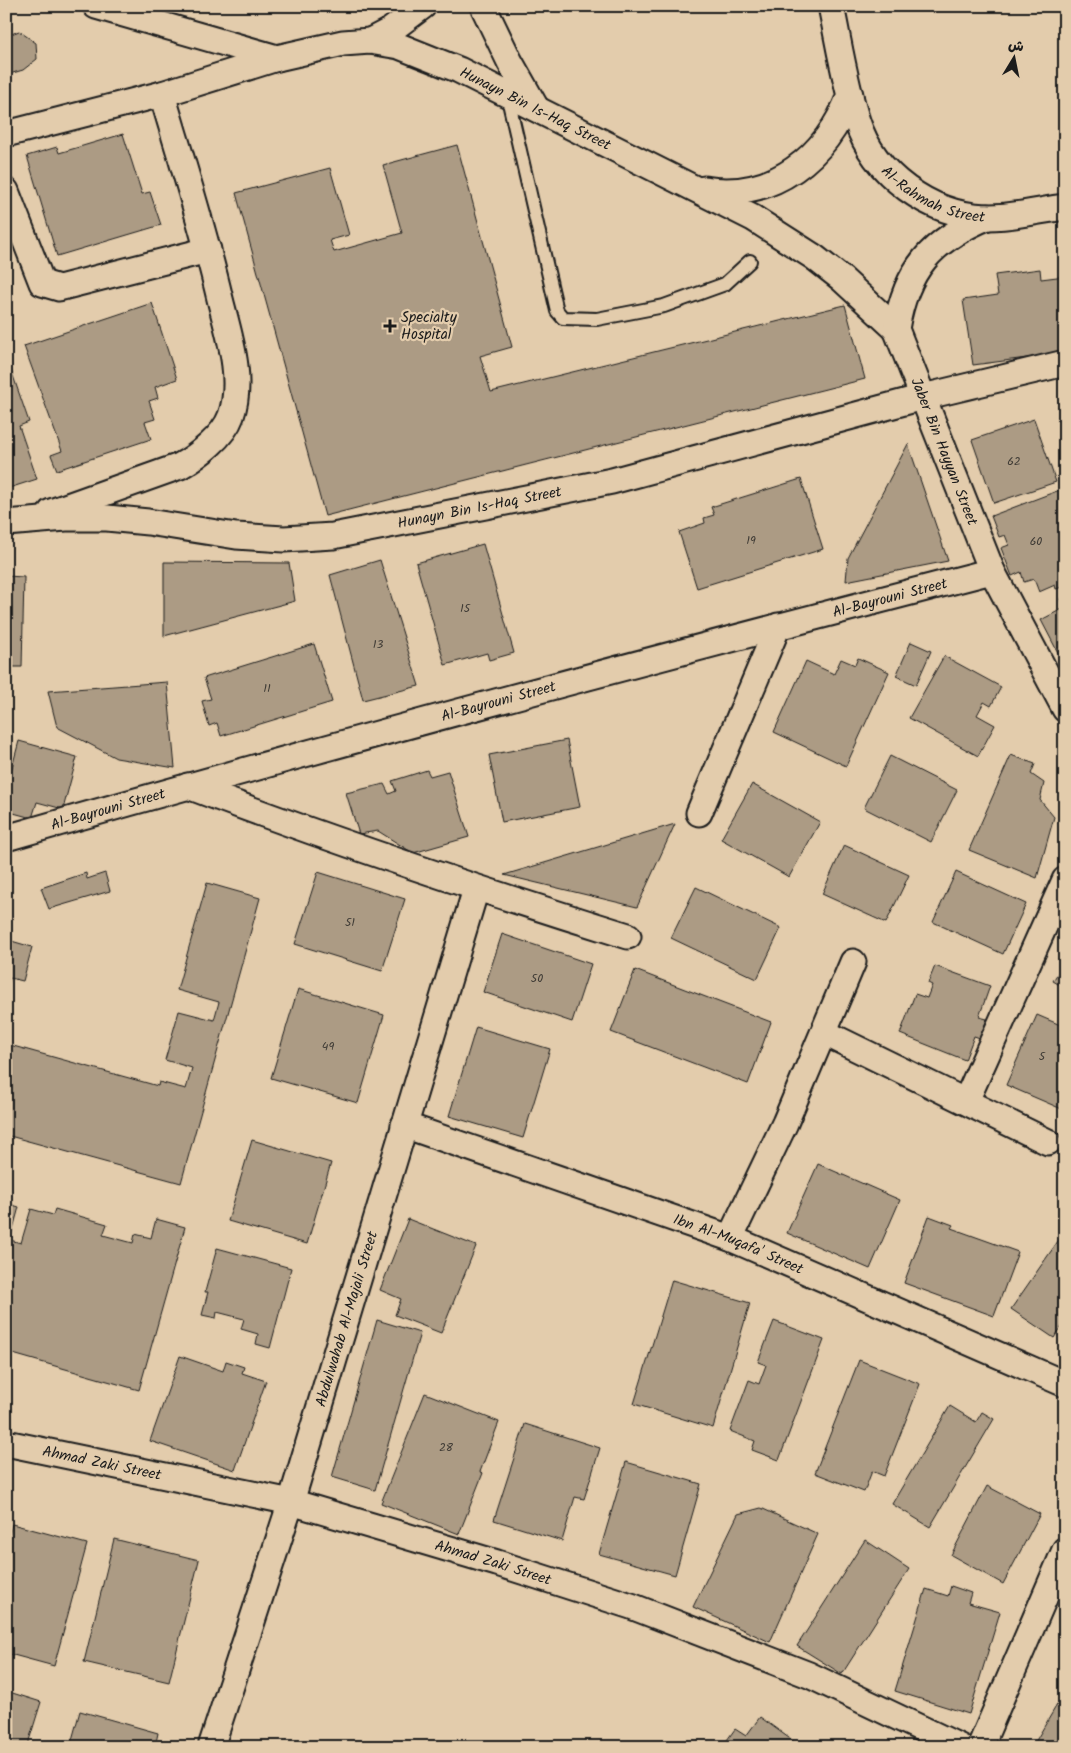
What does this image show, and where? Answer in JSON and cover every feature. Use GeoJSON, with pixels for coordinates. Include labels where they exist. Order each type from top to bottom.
{"type":"FeatureCollection","features":[{"type":"Feature","properties":{"kind":"street"},"geometry":{"type":"LineString","coordinates":[[96,6],[277,58]]}},
{"type":"Feature","properties":{"kind":"street"},"geometry":{"type":"LineString","coordinates":[[370,41],[391,30],[422,6]]}},
{"type":"Feature","properties":{"kind":"street"},"geometry":{"type":"LineString","coordinates":[[483,6],[510,62],[536,108]]}},
{"type":"Feature","properties":{"kind":"street"},"geometry":{"type":"LineString","coordinates":[[688,186],[733,191],[756,187],[778,179],[798,168],[815,154],[830,136],[842,117],[850,95],[831,6]]}},
{"type":"Feature","properties":{"kind":"street","name":"Hunayn Bin Is-Haq Street"},"geometry":{"type":"LineString","coordinates":[[6,134],[162,94],[277,58],[343,43],[370,41],[399,46],[459,70],[753,218],[814,257],[849,285],[896,329]]}},
{"type":"Feature","properties":{"kind":"street","name":"Hunayn Bin Is-Haq Street"},"geometry":{"type":"LineString","coordinates":[[16,522],[180,466],[198,456],[231,416],[236,381],[230,343],[208,250],[162,94]]}},
{"type":"Feature","properties":{"kind":"street","name":"Al-Rahmah Street"},"geometry":{"type":"LineString","coordinates":[[850,95],[857,122],[865,139],[886,170],[908,189],[932,204],[959,213],[987,217],[1065,207]]}},
{"type":"Feature","properties":{"kind":"street"},"geometry":{"type":"LineString","coordinates":[[6,191],[42,283],[50,286],[60,288],[208,250]]}},
{"type":"Feature","properties":{"kind":"street"},"geometry":{"type":"LineString","coordinates":[[896,329],[900,304],[910,280],[924,259],[942,241],[963,227],[987,217]]}},
{"type":"Feature","properties":{"kind":"street","name":"Jaber Bin Hayyan Street"},"geometry":{"type":"LineString","coordinates":[[896,329],[992,571],[1065,709]]}},
{"type":"Feature","properties":{"kind":"street","name":"Hunayn Bin Is-Haq Street"},"geometry":{"type":"LineString","coordinates":[[16,522],[107,518],[148,522],[236,536],[284,539],[333,536],[612,481],[923,397],[1065,363]]}},
{"type":"Feature","properties":{"kind":"street","name":"Al-Bayrouni Street"},"geometry":{"type":"LineString","coordinates":[[6,838],[188,786],[778,626],[992,571]]}},
{"type":"Feature","properties":{"kind":"street"},"geometry":{"type":"LineString","coordinates":[[699,813],[778,626]]}},
{"type":"Feature","properties":{"kind":"street"},"geometry":{"type":"LineString","coordinates":[[188,786],[306,831],[476,889],[628,936]]}},
{"type":"Feature","properties":{"kind":"street"},"geometry":{"type":"LineString","coordinates":[[966,1101],[1065,880]]}},
{"type":"Feature","properties":{"kind":"street","name":"Abdulwahab Al-Majali Street"},"geometry":{"type":"LineString","coordinates":[[211,1747],[291,1502],[476,889]]}},
{"type":"Feature","properties":{"kind":"street"},"geometry":{"type":"LineString","coordinates":[[730,1238],[825,1033],[853,962]]}},
{"type":"Feature","properties":{"kind":"street"},"geometry":{"type":"LineString","coordinates":[[825,1033],[1048,1142]]}},
{"type":"Feature","properties":{"kind":"street","name":"Ibn Al-Muqafa' Street"},"geometry":{"type":"LineString","coordinates":[[404,1125],[730,1238],[1065,1384]]}},
{"type":"Feature","properties":{"kind":"street","name":"Ahmad Zaki Street"},"geometry":{"type":"LineString","coordinates":[[7,1445],[291,1502],[488,1560],[631,1606],[809,1675],[960,1747]]}},
{"type":"Feature","properties":{"kind":"street"},"geometry":{"type":"LineString","coordinates":[[980,1747],[1065,1550]]}},
{"type":"Feature","properties":{"kind":"lane"},"geometry":{"type":"LineString","coordinates":[[507,94],[557,311],[563,318],[597,319],[664,306],[725,284],[750,261]]}},
{"type":"Feature","properties":{"kind":"building"},"geometry":{"type":"Polygon","coordinates":[[[19,31],[36,43],[37,59],[23,70],[6,75],[6,36],[19,31]]]}},
{"type":"Feature","properties":{"kind":"building"},"geometry":{"type":"Polygon","coordinates":[[[123,134],[142,194],[150,192],[161,225],[57,256],[27,156],[57,147],[59,153],[123,134]]]}},
{"type":"Feature","properties":{"kind":"building","name":"Specialty Hospital"},"geometry":{"type":"Polygon","coordinates":[[[457,145],[512,347],[480,356],[491,392],[845,305],[865,379],[325,516],[236,193],[330,168],[349,235],[330,240],[334,252],[402,233],[383,165],[457,145]]]}},
{"type":"Feature","properties":{"kind":"building"},"geometry":{"type":"Polygon","coordinates":[[[1040,269],[1041,279],[1065,276],[1065,353],[973,365],[963,300],[998,295],[995,275],[1040,269]]]}},
{"type":"Feature","properties":{"kind":"building"},"geometry":{"type":"Polygon","coordinates":[[[152,303],[177,379],[155,387],[158,398],[149,401],[155,419],[145,422],[151,439],[57,470],[51,455],[62,451],[24,346],[152,303]]]}},
{"type":"Feature","properties":{"kind":"building"},"geometry":{"type":"Polygon","coordinates":[[[10,367],[29,422],[19,426],[37,479],[6,489],[6,368],[10,367]]]}},
{"type":"Feature","properties":{"kind":"building"},"geometry":{"type":"Polygon","coordinates":[[[1034,419],[1056,482],[994,503],[972,440],[1034,419]]]}},
{"type":"Feature","properties":{"kind":"building"},"geometry":{"type":"Polygon","coordinates":[[[908,444],[948,561],[846,581],[848,558],[908,444]]]}},
{"type":"Feature","properties":{"kind":"building"},"geometry":{"type":"Polygon","coordinates":[[[801,479],[823,549],[697,588],[679,532],[705,523],[704,518],[714,515],[711,507],[801,479]]]}},
{"type":"Feature","properties":{"kind":"building"},"geometry":{"type":"Polygon","coordinates":[[[1065,488],[1065,586],[1056,589],[1055,585],[1039,592],[1034,579],[1024,582],[1021,572],[1012,576],[1001,548],[1009,545],[1005,535],[999,537],[991,516],[1065,488]]]}},
{"type":"Feature","properties":{"kind":"building"},"geometry":{"type":"Polygon","coordinates":[[[483,544],[514,653],[489,660],[487,653],[445,665],[416,563],[483,544]]]}},
{"type":"Feature","properties":{"kind":"building"},"geometry":{"type":"Polygon","coordinates":[[[380,560],[419,686],[363,700],[330,575],[380,560]]]}},
{"type":"Feature","properties":{"kind":"building"},"geometry":{"type":"Polygon","coordinates":[[[164,562],[289,563],[295,601],[164,636],[164,562]]]}},
{"type":"Feature","properties":{"kind":"building"},"geometry":{"type":"Polygon","coordinates":[[[6,576],[24,577],[22,667],[6,667],[6,576]]]}},
{"type":"Feature","properties":{"kind":"building"},"geometry":{"type":"Polygon","coordinates":[[[1065,597],[1065,666],[1041,620],[1064,608],[1060,599],[1065,597]]]}},
{"type":"Feature","properties":{"kind":"building"},"geometry":{"type":"Polygon","coordinates":[[[911,642],[931,651],[916,685],[896,676],[911,642]]]}},
{"type":"Feature","properties":{"kind":"building"},"geometry":{"type":"Polygon","coordinates":[[[314,644],[332,702],[221,736],[217,723],[209,726],[202,701],[211,699],[204,678],[314,644]]]}},
{"type":"Feature","properties":{"kind":"building"},"geometry":{"type":"Polygon","coordinates":[[[944,656],[1001,687],[991,706],[984,702],[977,715],[995,725],[978,756],[909,718],[944,656]]]}},
{"type":"Feature","properties":{"kind":"building"},"geometry":{"type":"Polygon","coordinates":[[[858,658],[889,672],[846,766],[774,732],[806,661],[834,674],[841,659],[855,665],[858,658]]]}},
{"type":"Feature","properties":{"kind":"building"},"geometry":{"type":"Polygon","coordinates":[[[167,682],[175,768],[116,758],[57,727],[48,691],[167,682]]]}},
{"type":"Feature","properties":{"kind":"building"},"geometry":{"type":"Polygon","coordinates":[[[567,740],[580,807],[502,822],[489,755],[567,740]]]}},
{"type":"Feature","properties":{"kind":"building"},"geometry":{"type":"Polygon","coordinates":[[[19,741],[77,757],[63,809],[37,802],[32,818],[6,811],[6,790],[19,741]]]}},
{"type":"Feature","properties":{"kind":"building"},"geometry":{"type":"Polygon","coordinates":[[[1011,755],[1035,764],[1031,774],[1044,783],[1040,800],[1054,817],[1037,878],[969,850],[1011,755]]]}},
{"type":"Feature","properties":{"kind":"building"},"geometry":{"type":"Polygon","coordinates":[[[890,756],[957,790],[931,842],[864,808],[890,756]]]}},
{"type":"Feature","properties":{"kind":"building"},"geometry":{"type":"Polygon","coordinates":[[[427,770],[430,776],[448,771],[469,837],[413,853],[378,831],[359,834],[346,793],[384,784],[389,794],[396,791],[392,781],[427,770]]]}},
{"type":"Feature","properties":{"kind":"building"},"geometry":{"type":"Polygon","coordinates":[[[752,784],[820,822],[789,877],[721,839],[752,784]]]}},
{"type":"Feature","properties":{"kind":"building"},"geometry":{"type":"Polygon","coordinates":[[[675,824],[637,907],[504,875],[675,824]]]}},
{"type":"Feature","properties":{"kind":"building"},"geometry":{"type":"Polygon","coordinates":[[[844,845],[909,875],[886,923],[822,894],[844,845]]]}},
{"type":"Feature","properties":{"kind":"building"},"geometry":{"type":"Polygon","coordinates":[[[318,872],[405,899],[382,971],[295,944],[318,872]]]}},
{"type":"Feature","properties":{"kind":"building"},"geometry":{"type":"Polygon","coordinates":[[[956,872],[1026,904],[1003,954],[933,922],[956,872]]]}},
{"type":"Feature","properties":{"kind":"building"},"geometry":{"type":"Polygon","coordinates":[[[86,873],[87,879],[105,873],[110,891],[49,909],[41,888],[86,873]]]}},
{"type":"Feature","properties":{"kind":"building"},"geometry":{"type":"Polygon","coordinates":[[[207,883],[260,898],[181,1183],[6,1135],[6,1044],[158,1086],[159,1082],[186,1089],[192,1068],[165,1060],[179,1011],[214,1020],[219,1002],[177,990],[207,883]]]}},
{"type":"Feature","properties":{"kind":"building"},"geometry":{"type":"Polygon","coordinates":[[[696,887],[781,928],[757,979],[671,938],[696,887]]]}},
{"type":"Feature","properties":{"kind":"building"},"geometry":{"type":"Polygon","coordinates":[[[6,931],[11,932],[8,940],[32,947],[23,981],[10,978],[6,991],[6,931]]]}},
{"type":"Feature","properties":{"kind":"building"},"geometry":{"type":"Polygon","coordinates":[[[502,934],[591,964],[572,1022],[483,992],[502,934]]]}},
{"type":"Feature","properties":{"kind":"building"},"geometry":{"type":"Polygon","coordinates":[[[1065,961],[1065,988],[1053,981],[1065,961]]]}},
{"type":"Feature","properties":{"kind":"building"},"geometry":{"type":"Polygon","coordinates":[[[935,966],[990,986],[979,1017],[987,1019],[980,1038],[974,1036],[965,1060],[900,1034],[915,994],[927,998],[932,985],[928,983],[935,966]]]}},
{"type":"Feature","properties":{"kind":"building"},"geometry":{"type":"Polygon","coordinates":[[[635,970],[771,1022],[748,1084],[611,1032],[635,970]]]}},
{"type":"Feature","properties":{"kind":"building"},"geometry":{"type":"Polygon","coordinates":[[[298,989],[384,1015],[358,1103],[271,1078],[298,989]]]}},
{"type":"Feature","properties":{"kind":"building"},"geometry":{"type":"Polygon","coordinates":[[[1037,1015],[1065,1027],[1064,1110],[1006,1085],[1037,1015]]]}},
{"type":"Feature","properties":{"kind":"building"},"geometry":{"type":"Polygon","coordinates":[[[476,1027],[550,1049],[523,1138],[449,1116],[476,1027]]]}},
{"type":"Feature","properties":{"kind":"building"},"geometry":{"type":"Polygon","coordinates":[[[252,1140],[331,1163],[307,1244],[228,1221],[252,1140]]]}},
{"type":"Feature","properties":{"kind":"building"},"geometry":{"type":"Polygon","coordinates":[[[818,1164],[900,1200],[870,1269],[787,1233],[818,1164]]]}},
{"type":"Feature","properties":{"kind":"building"},"geometry":{"type":"Polygon","coordinates":[[[6,1203],[19,1207],[10,1240],[21,1243],[31,1209],[53,1215],[55,1209],[107,1224],[103,1235],[133,1243],[135,1234],[151,1238],[156,1219],[185,1227],[139,1390],[6,1352],[6,1203]]]}},
{"type":"Feature","properties":{"kind":"building"},"geometry":{"type":"Polygon","coordinates":[[[929,1216],[953,1225],[951,1228],[1018,1252],[994,1316],[904,1283],[929,1216]]]}},
{"type":"Feature","properties":{"kind":"building"},"geometry":{"type":"Polygon","coordinates":[[[408,1219],[476,1246],[441,1333],[395,1315],[401,1299],[380,1290],[408,1219]]]}},
{"type":"Feature","properties":{"kind":"building"},"geometry":{"type":"Polygon","coordinates":[[[1065,1231],[1065,1322],[1054,1338],[1011,1309],[1065,1231]]]}},
{"type":"Feature","properties":{"kind":"building"},"geometry":{"type":"Polygon","coordinates":[[[217,1248],[291,1268],[270,1348],[256,1344],[258,1334],[241,1329],[244,1319],[217,1312],[216,1318],[202,1315],[208,1292],[205,1292],[217,1248]]]}},
{"type":"Feature","properties":{"kind":"building"},"geometry":{"type":"Polygon","coordinates":[[[672,1280],[750,1303],[713,1428],[634,1404],[672,1280]]]}},
{"type":"Feature","properties":{"kind":"building"},"geometry":{"type":"Polygon","coordinates":[[[377,1320],[420,1333],[375,1490],[332,1477],[377,1320]]]}},
{"type":"Feature","properties":{"kind":"building"},"geometry":{"type":"Polygon","coordinates":[[[774,1321],[824,1340],[779,1460],[752,1450],[755,1441],[730,1431],[749,1380],[759,1384],[766,1365],[758,1362],[774,1321]]]}},
{"type":"Feature","properties":{"kind":"building"},"geometry":{"type":"Polygon","coordinates":[[[180,1356],[223,1371],[226,1361],[244,1367],[242,1373],[266,1381],[235,1470],[150,1441],[180,1356]]]}},
{"type":"Feature","properties":{"kind":"building"},"geometry":{"type":"Polygon","coordinates":[[[859,1360],[920,1384],[884,1476],[872,1471],[864,1492],[815,1473],[859,1360]]]}},
{"type":"Feature","properties":{"kind":"building"},"geometry":{"type":"Polygon","coordinates":[[[425,1393],[499,1422],[480,1472],[483,1473],[459,1534],[381,1503],[425,1393]]]}},
{"type":"Feature","properties":{"kind":"building"},"geometry":{"type":"Polygon","coordinates":[[[950,1406],[976,1422],[982,1412],[994,1419],[930,1527],[892,1504],[950,1406]]]}},
{"type":"Feature","properties":{"kind":"building"},"geometry":{"type":"Polygon","coordinates":[[[525,1424],[600,1448],[584,1499],[575,1497],[562,1541],[494,1520],[525,1424]]]}},
{"type":"Feature","properties":{"kind":"building"},"geometry":{"type":"Polygon","coordinates":[[[626,1462],[701,1484],[675,1575],[599,1554],[626,1462]]]}},
{"type":"Feature","properties":{"kind":"building"},"geometry":{"type":"Polygon","coordinates":[[[987,1486],[1040,1514],[1003,1584],[951,1555],[987,1486]]]}},
{"type":"Feature","properties":{"kind":"building"},"geometry":{"type":"Polygon","coordinates":[[[761,1508],[818,1534],[770,1642],[693,1607],[738,1514],[761,1508]]]}},
{"type":"Feature","properties":{"kind":"building"},"geometry":{"type":"Polygon","coordinates":[[[12,1524],[87,1544],[54,1666],[6,1653],[6,1548],[12,1524]]]}},
{"type":"Feature","properties":{"kind":"building"},"geometry":{"type":"Polygon","coordinates":[[[114,1539],[199,1560],[169,1682],[84,1662],[114,1539]]]}},
{"type":"Feature","properties":{"kind":"building"},"geometry":{"type":"Polygon","coordinates":[[[865,1540],[909,1569],[842,1674],[797,1646],[865,1540]]]}},
{"type":"Feature","properties":{"kind":"building"},"geometry":{"type":"Polygon","coordinates":[[[951,1586],[971,1593],[968,1603],[1000,1612],[969,1714],[895,1691],[926,1589],[948,1596],[951,1586]]]}},
{"type":"Feature","properties":{"kind":"building"},"geometry":{"type":"Polygon","coordinates":[[[6,1691],[41,1702],[27,1747],[6,1747],[6,1691]]]}},
{"type":"Feature","properties":{"kind":"building"},"geometry":{"type":"Polygon","coordinates":[[[1065,1691],[1065,1747],[1038,1747],[1034,1744],[1065,1691]]]}},
{"type":"Feature","properties":{"kind":"building"},"geometry":{"type":"Polygon","coordinates":[[[80,1711],[158,1733],[155,1747],[70,1747],[80,1711]]]}},
{"type":"Feature","properties":{"kind":"building"},"geometry":{"type":"Polygon","coordinates":[[[760,1717],[800,1746],[722,1747],[735,1729],[746,1736],[760,1717]]]}},
{"type":"Feature","properties":{"kind":"place","name":"Specialty Hospital"},"geometry":{"type":"Point","coordinates":[390,326]}}]}
